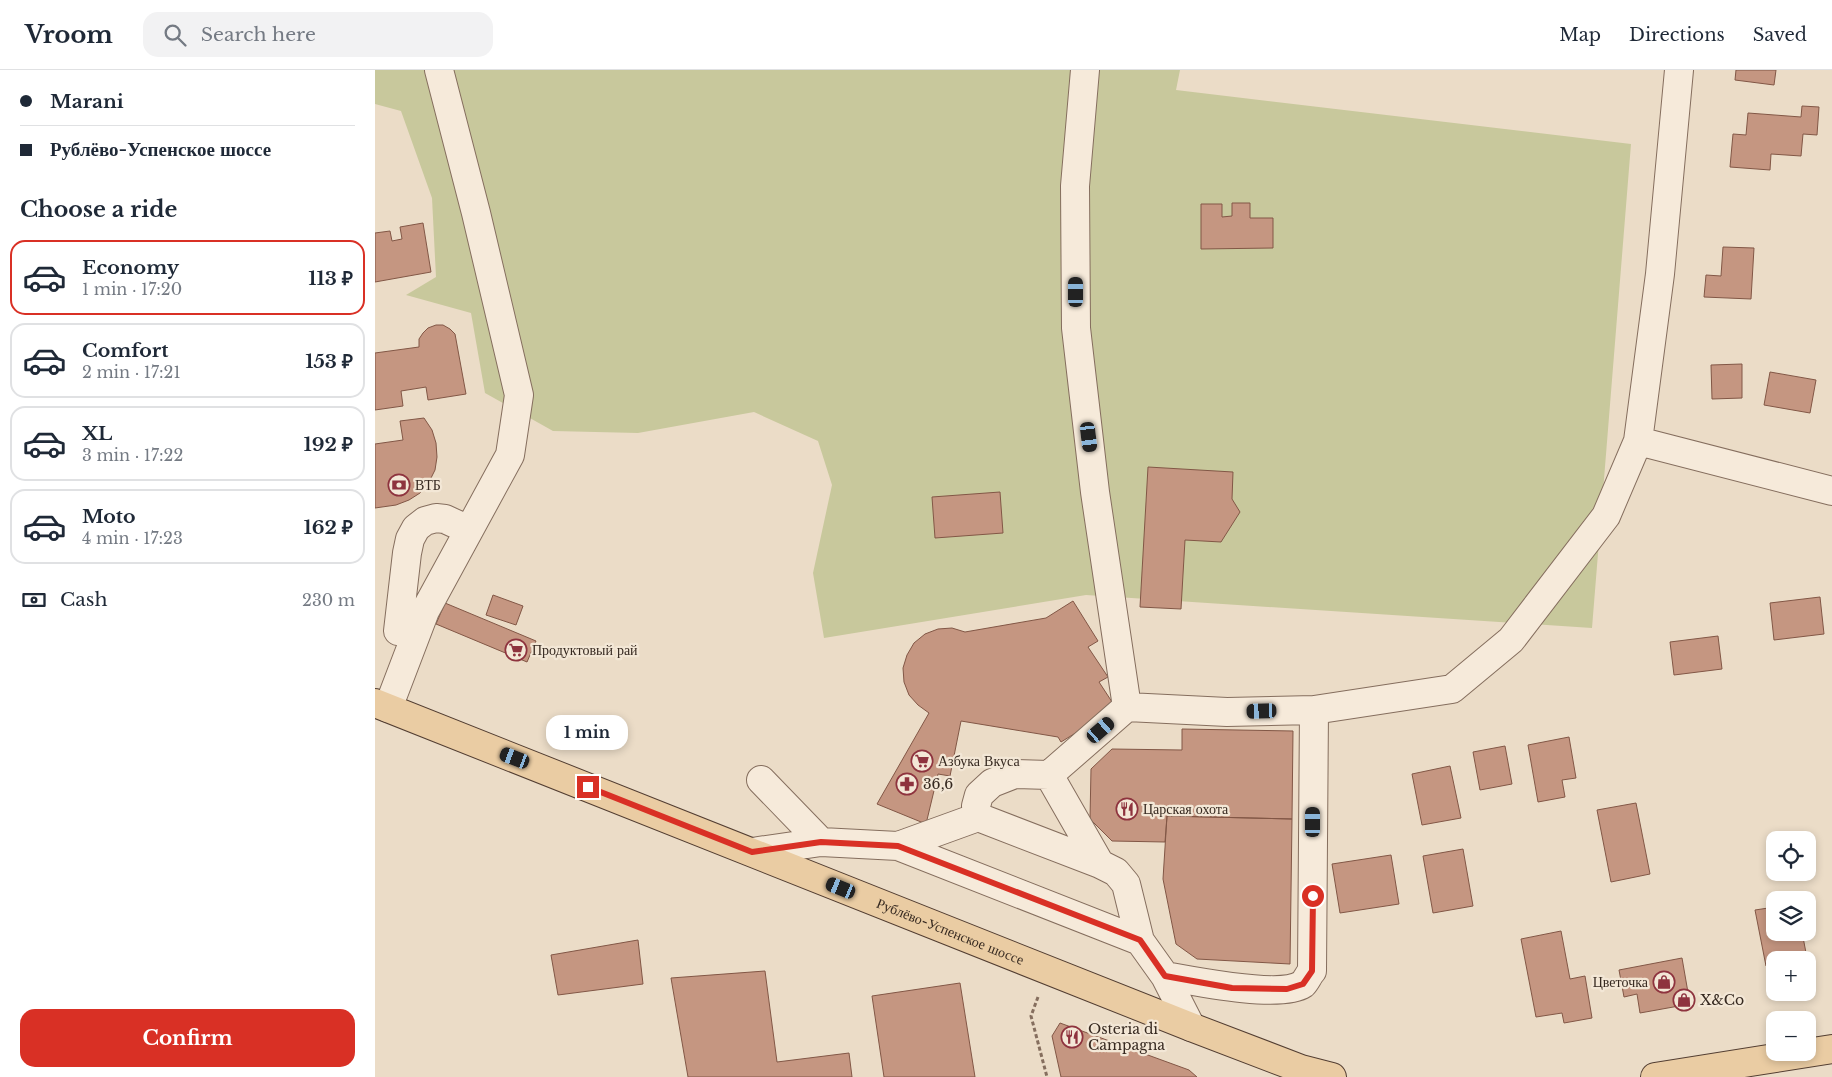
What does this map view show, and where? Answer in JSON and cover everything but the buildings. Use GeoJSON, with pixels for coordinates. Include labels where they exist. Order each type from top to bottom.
{"type":"FeatureCollection","features":[{"type":"Feature","properties":{"kind":"main road","name":"Рублёво-Успенское шоссе"},"geometry":{"type":"LineString","coordinates":[[381,706],[1191,1027],[1301,1069],[1332,1077]]}},
{"type":"Feature","properties":{"kind":"main road"},"geometry":{"type":"LineString","coordinates":[[1655,1077],[1832,1049]]}},
{"type":"Feature","properties":{"kind":"street"},"geometry":{"type":"LineString","coordinates":[[396,631],[425,611],[510,455],[519,395],[439,70]]}},
{"type":"Feature","properties":{"kind":"street"},"geometry":{"type":"LineString","coordinates":[[1085,70],[1075,186],[1076,328],[1095,492],[1127,708]]}},
{"type":"Feature","properties":{"kind":"street"},"geometry":{"type":"LineString","coordinates":[[978,817],[976,806],[979,795],[992,783],[1015,774],[1049,775],[1127,708],[1227,712],[1314,710],[1452,689],[1511,640],[1606,516],[1638,441],[1660,274],[1679,70]]}},
{"type":"Feature","properties":{"kind":"street"},"geometry":{"type":"LineString","coordinates":[[1638,441],[1832,491]]}},
{"type":"Feature","properties":{"kind":"street"},"geometry":{"type":"LineString","coordinates":[[381,706],[396,631],[410,539],[416,528],[425,521],[436,518],[452,522],[469,530]]}},
{"type":"Feature","properties":{"kind":"street"},"geometry":{"type":"LineString","coordinates":[[1165,976],[1232,988],[1287,989],[1303,984],[1312,971],[1314,710]]}},
{"type":"Feature","properties":{"kind":"street"},"geometry":{"type":"LineString","coordinates":[[1049,775],[1100,864]]}},
{"type":"Feature","properties":{"kind":"street"},"geometry":{"type":"LineString","coordinates":[[761,780],[821,842]]}},
{"type":"Feature","properties":{"kind":"street"},"geometry":{"type":"LineString","coordinates":[[898,846],[978,817],[1100,864],[1116,872],[1126,884],[1140,940],[1165,976],[1191,1027]]}},
{"type":"Feature","properties":{"kind":"street"},"geometry":{"type":"LineString","coordinates":[[752,852],[821,842],[898,846],[1140,940]]}},
{"type":"Feature","properties":{"kind":"path"},"geometry":{"type":"LineString","coordinates":[[1038,997],[1031,1016],[1047,1077]]}},
{"type":"Feature","properties":{"kind":"green space"},"geometry":{"type":"Polygon","coordinates":[[[375,70],[1180,70],[1176,90],[1631,144],[1592,628],[1086,595],[824,638],[813,573],[832,485],[818,441],[754,412],[638,433],[553,431],[485,393],[471,313],[406,295],[436,277],[432,198],[401,111],[375,104],[375,70]]]}},
{"type":"Feature","properties":{"kind":"place","name":"ВТБ"},"geometry":{"type":"Point","coordinates":[399,485]}},
{"type":"Feature","properties":{"kind":"place","name":"Продуктовый рай"},"geometry":{"type":"Point","coordinates":[516,650]}},
{"type":"Feature","properties":{"kind":"place","name":"Азбука Вкуса"},"geometry":{"type":"Point","coordinates":[922,761]}},
{"type":"Feature","properties":{"kind":"place","name":"36,6"},"geometry":{"type":"Point","coordinates":[907,784]}},
{"type":"Feature","properties":{"kind":"place","name":"Царская охота"},"geometry":{"type":"Point","coordinates":[1127,809]}},
{"type":"Feature","properties":{"kind":"place","name":"Цветочка"},"geometry":{"type":"Point","coordinates":[1664,982]}},
{"type":"Feature","properties":{"kind":"place","name":"X&Co"},"geometry":{"type":"Point","coordinates":[1684,1000]}},
{"type":"Feature","properties":{"kind":"place","name":"Osteria di Campagna"},"geometry":{"type":"Point","coordinates":[1072,1037]}},
{"type":"Feature","properties":{"kind":"route"},"geometry":{"type":"LineString","coordinates":[[588,787],[752,852],[821,842],[898,846],[1140,940],[1165,976],[1232,988],[1287,989],[1303,984],[1312,971],[1313,896]]}}]}
